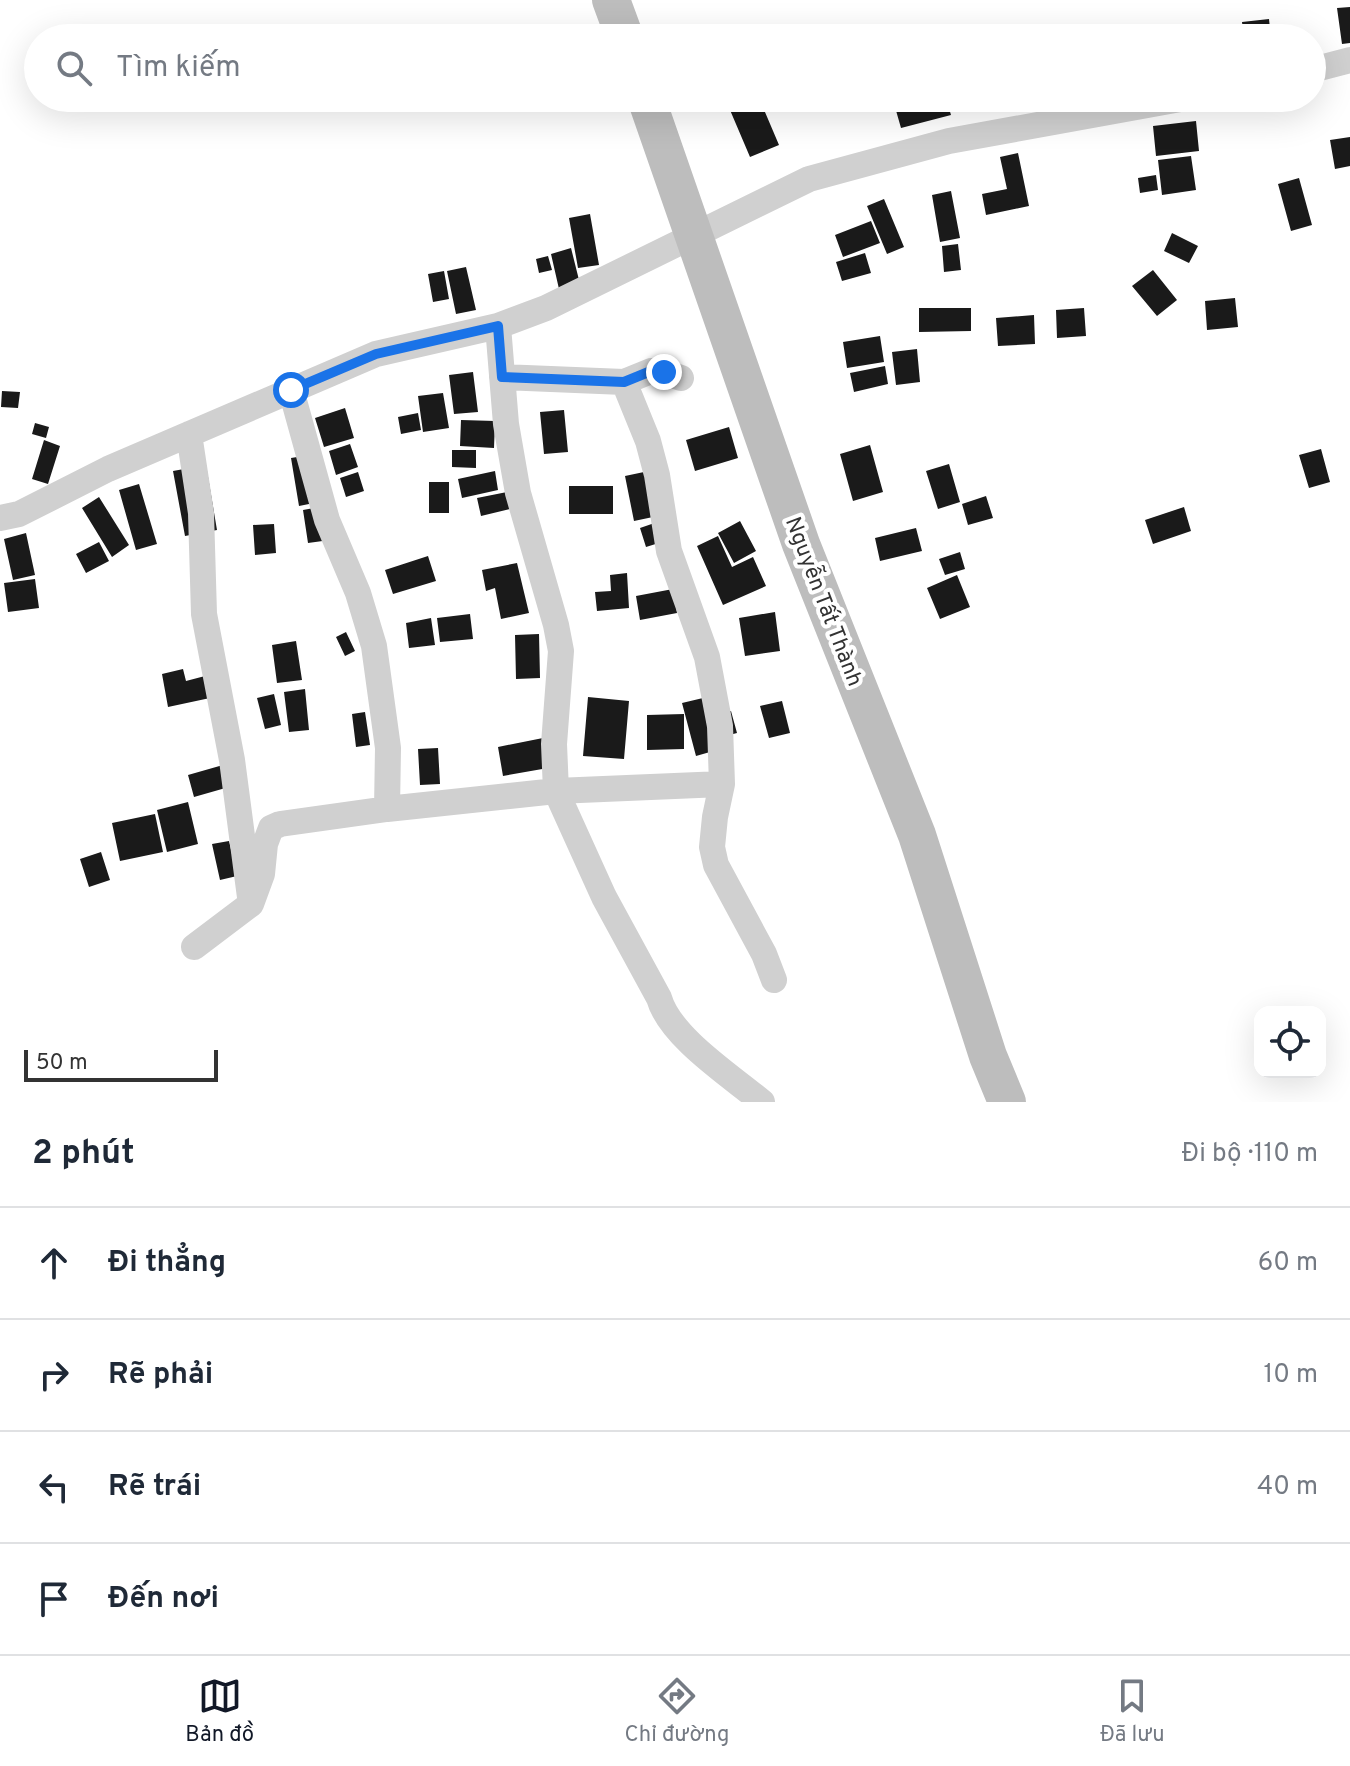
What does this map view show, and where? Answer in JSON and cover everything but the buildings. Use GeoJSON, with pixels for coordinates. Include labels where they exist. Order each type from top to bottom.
{"type":"FeatureCollection","features":[{"type":"Feature","properties":{"kind":"main road"},"geometry":{"type":"LineString","coordinates":[[611,0],[620,24]]}},
{"type":"Feature","properties":{"kind":"main road","name":"Nguyễn Tất Thành"},"geometry":{"type":"LineString","coordinates":[[651,112],[801,544],[917,835],[988,1056],[1007,1102]]}},
{"type":"Feature","properties":{"kind":"street"},"geometry":{"type":"LineString","coordinates":[[1326,66],[1350,60]]}},
{"type":"Feature","properties":{"kind":"street"},"geometry":{"type":"LineString","coordinates":[[0,518],[19,514],[108,469],[376,354],[498,326],[546,308],[809,179],[949,141],[1109,112]]}},
{"type":"Feature","properties":{"kind":"street"},"geometry":{"type":"LineString","coordinates":[[498,326],[506,424],[518,493],[561,651],[554,744],[556,791],[604,897],[659,998],[663,1013],[694,1045],[762,1102]]}},
{"type":"Feature","properties":{"kind":"street"},"geometry":{"type":"LineString","coordinates":[[502,377],[624,382],[651,371],[681,378]]}},
{"type":"Feature","properties":{"kind":"street"},"geometry":{"type":"LineString","coordinates":[[624,382],[648,441],[657,475],[669,551],[707,657],[720,726],[722,784],[712,847],[716,865],[764,954],[774,980]]}},
{"type":"Feature","properties":{"kind":"street"},"geometry":{"type":"LineString","coordinates":[[291,390],[327,520],[358,593],[374,646],[388,748],[387,809]]}},
{"type":"Feature","properties":{"kind":"street"},"geometry":{"type":"LineString","coordinates":[[189,434],[201,513],[204,614],[232,760],[251,904]]}},
{"type":"Feature","properties":{"kind":"street"},"geometry":{"type":"LineString","coordinates":[[194,947],[251,904],[262,874],[265,844],[271,828],[280,824],[556,791],[722,784]]}},
{"type":"Feature","properties":{"kind":"route"},"geometry":{"type":"LineString","coordinates":[[291,390],[376,354],[498,326],[502,377],[624,382],[651,371],[664,372]]}}]}
